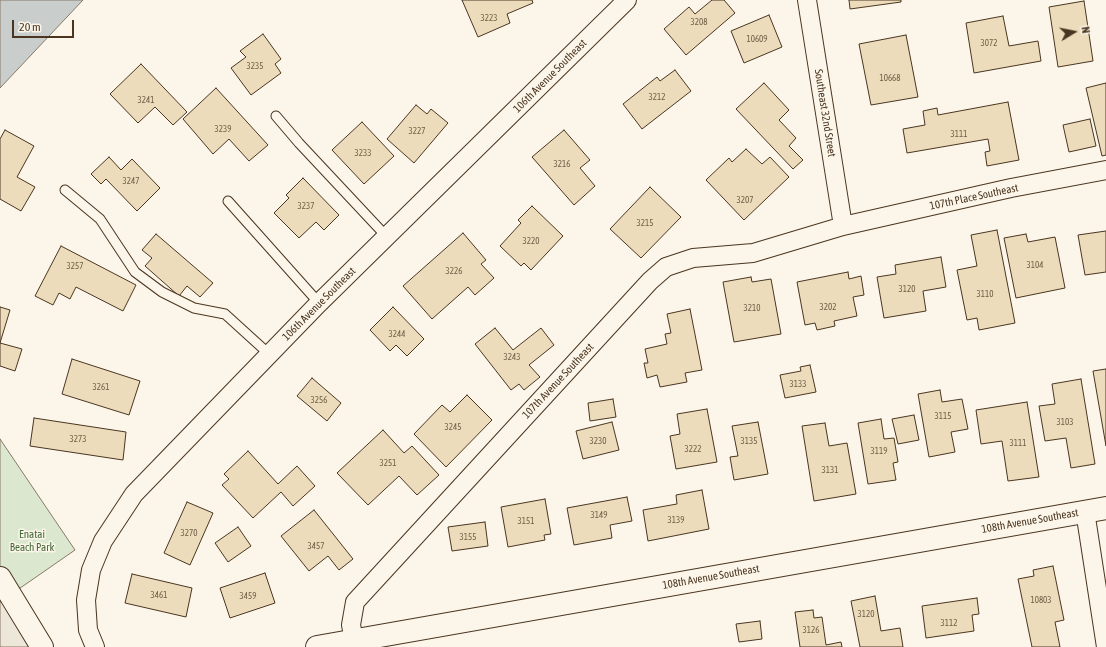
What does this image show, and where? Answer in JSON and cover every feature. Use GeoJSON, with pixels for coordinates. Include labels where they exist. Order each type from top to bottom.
{"type":"FeatureCollection","features":[{"type":"Feature","properties":{"kind":"main road","name":"108th Avenue Southeast"},"geometry":{"type":"LineString","coordinates":[[317,647],[1096,510]]}},
{"type":"Feature","properties":{"kind":"main road"},"geometry":{"type":"LineString","coordinates":[[0,578],[42,647]]}},
{"type":"Feature","properties":{"kind":"street","name":"106th Avenue Southeast"},"geometry":{"type":"LineString","coordinates":[[95,647],[88,630],[86,600],[91,570],[103,540],[134,494],[269,354],[627,0]]}},
{"type":"Feature","properties":{"kind":"street","name":"Southeast 32nd Street"},"geometry":{"type":"LineString","coordinates":[[807,0],[843,226]]}},
{"type":"Feature","properties":{"kind":"street","name":"107th Place Southeast"},"geometry":{"type":"LineString","coordinates":[[843,226],[1012,188],[1106,170]]}},
{"type":"Feature","properties":{"kind":"street","name":"107th Avenue Southeast"},"geometry":{"type":"LineString","coordinates":[[354,640],[351,625],[355,602],[650,281],[666,267],[693,258],[753,253],[843,226]]}},
{"type":"Feature","properties":{"kind":"street"},"geometry":{"type":"LineString","coordinates":[[1096,510],[1106,647]]}},
{"type":"Feature","properties":{"kind":"lane"},"geometry":{"type":"LineString","coordinates":[[276,116],[299,143],[387,237]]}},
{"type":"Feature","properties":{"kind":"lane"},"geometry":{"type":"LineString","coordinates":[[65,190],[100,219],[135,272],[162,292],[194,308],[225,314],[269,354]]}},
{"type":"Feature","properties":{"kind":"lane"},"geometry":{"type":"LineString","coordinates":[[228,201],[319,304]]}},
{"type":"Feature","properties":{"kind":"green space","name":"Enatai Beach Park"},"geometry":{"type":"Polygon","coordinates":[[[0,439],[75,550],[0,602],[0,439]]]}},
{"type":"Feature","properties":{"kind":"shaded area"},"geometry":{"type":"Polygon","coordinates":[[[0,0],[83,0],[0,88],[0,0]]]}},
{"type":"Feature","properties":{"kind":"shaded area"},"geometry":{"type":"Polygon","coordinates":[[[9,597],[35,643],[28,647],[0,647],[0,602],[9,597]]]}},
{"type":"Feature","properties":{"kind":"building"},"geometry":{"type":"Polygon","coordinates":[[[462,0],[532,0],[533,3],[507,14],[510,23],[478,37],[462,0]]]}},
{"type":"Feature","properties":{"kind":"building"},"geometry":{"type":"Polygon","coordinates":[[[712,0],[724,0],[735,13],[686,55],[664,29],[689,7],[695,14],[712,0]]]}},
{"type":"Feature","properties":{"kind":"building"},"geometry":{"type":"Polygon","coordinates":[[[849,0],[901,0],[901,2],[850,9],[849,0]]]}},
{"type":"Feature","properties":{"kind":"building"},"geometry":{"type":"Polygon","coordinates":[[[1084,1],[1093,61],[1058,67],[1049,7],[1084,1]]]}},
{"type":"Feature","properties":{"kind":"building"},"geometry":{"type":"Polygon","coordinates":[[[769,15],[782,47],[744,63],[731,31],[769,15]]]}},
{"type":"Feature","properties":{"kind":"building"},"geometry":{"type":"Polygon","coordinates":[[[1003,16],[1009,46],[1038,41],[1041,61],[974,73],[966,23],[1003,16]]]}},
{"type":"Feature","properties":{"kind":"building"},"geometry":{"type":"Polygon","coordinates":[[[263,34],[281,59],[275,64],[281,73],[251,95],[231,68],[246,57],[240,51],[263,34]]]}},
{"type":"Feature","properties":{"kind":"building"},"geometry":{"type":"Polygon","coordinates":[[[906,35],[918,97],[871,105],[859,44],[906,35]]]}},
{"type":"Feature","properties":{"kind":"building"},"geometry":{"type":"Polygon","coordinates":[[[141,64],[187,112],[173,125],[155,107],[138,123],[110,94],[141,64]]]}},
{"type":"Feature","properties":{"kind":"building"},"geometry":{"type":"Polygon","coordinates":[[[675,70],[691,91],[642,129],[623,104],[657,77],[660,81],[675,70]]]}},
{"type":"Feature","properties":{"kind":"building"},"geometry":{"type":"Polygon","coordinates":[[[764,83],[789,110],[779,120],[796,138],[789,146],[803,160],[793,169],[736,109],[764,83]]]}},
{"type":"Feature","properties":{"kind":"building"},"geometry":{"type":"Polygon","coordinates":[[[1106,83],[1106,155],[1102,156],[1086,88],[1106,83]]]}},
{"type":"Feature","properties":{"kind":"building"},"geometry":{"type":"Polygon","coordinates":[[[216,88],[268,145],[249,161],[229,139],[213,154],[183,119],[216,88]]]}},
{"type":"Feature","properties":{"kind":"building"},"geometry":{"type":"Polygon","coordinates":[[[1008,102],[1019,160],[987,166],[985,152],[990,151],[988,139],[907,153],[903,129],[925,125],[923,111],[937,108],[938,115],[1008,102]]]}},
{"type":"Feature","properties":{"kind":"building"},"geometry":{"type":"Polygon","coordinates":[[[416,105],[427,114],[431,109],[448,123],[414,163],[387,139],[416,105]]]}},
{"type":"Feature","properties":{"kind":"building"},"geometry":{"type":"Polygon","coordinates":[[[1090,119],[1096,146],[1069,152],[1063,125],[1090,119]]]}},
{"type":"Feature","properties":{"kind":"building"},"geometry":{"type":"Polygon","coordinates":[[[362,122],[394,156],[364,184],[332,150],[362,122]]]}},
{"type":"Feature","properties":{"kind":"building"},"geometry":{"type":"Polygon","coordinates":[[[5,130],[34,146],[17,177],[35,187],[21,211],[0,199],[0,139],[5,130]]]}},
{"type":"Feature","properties":{"kind":"building"},"geometry":{"type":"Polygon","coordinates":[[[564,130],[590,160],[580,168],[595,186],[574,205],[532,157],[564,130]]]}},
{"type":"Feature","properties":{"kind":"building"},"geometry":{"type":"Polygon","coordinates":[[[746,149],[762,164],[770,157],[789,177],[744,220],[706,180],[729,158],[732,162],[746,149]]]}},
{"type":"Feature","properties":{"kind":"building"},"geometry":{"type":"Polygon","coordinates":[[[109,157],[121,170],[132,159],[160,188],[137,211],[106,179],[101,184],[91,174],[109,157]]]}},
{"type":"Feature","properties":{"kind":"building"},"geometry":{"type":"Polygon","coordinates":[[[303,178],[339,215],[324,230],[316,222],[299,238],[274,213],[289,198],[286,195],[303,178]]]}},
{"type":"Feature","properties":{"kind":"building"},"geometry":{"type":"Polygon","coordinates":[[[650,187],[681,217],[641,258],[610,229],[650,187]]]}},
{"type":"Feature","properties":{"kind":"building"},"geometry":{"type":"Polygon","coordinates":[[[532,206],[563,236],[531,270],[524,263],[521,266],[500,246],[521,223],[518,220],[532,206]]]}},
{"type":"Feature","properties":{"kind":"building"},"geometry":{"type":"Polygon","coordinates":[[[997,230],[1015,323],[979,330],[977,318],[967,320],[957,270],[977,266],[971,235],[997,230]]]}},
{"type":"Feature","properties":{"kind":"building"},"geometry":{"type":"Polygon","coordinates":[[[1106,231],[1106,272],[1085,275],[1078,235],[1106,231]]]}},
{"type":"Feature","properties":{"kind":"building"},"geometry":{"type":"Polygon","coordinates":[[[463,233],[486,260],[481,264],[494,278],[475,295],[468,287],[432,319],[403,286],[463,233]]]}},
{"type":"Feature","properties":{"kind":"building"},"geometry":{"type":"Polygon","coordinates":[[[156,234],[213,283],[200,297],[187,286],[179,296],[145,266],[152,258],[142,250],[156,234]]]}},
{"type":"Feature","properties":{"kind":"building"},"geometry":{"type":"Polygon","coordinates":[[[1026,234],[1028,242],[1055,237],[1065,288],[1016,298],[1004,238],[1026,234]]]}},
{"type":"Feature","properties":{"kind":"building"},"geometry":{"type":"Polygon","coordinates":[[[61,246],[136,285],[123,311],[76,287],[70,299],[59,293],[53,305],[35,296],[61,246]]]}},
{"type":"Feature","properties":{"kind":"building"},"geometry":{"type":"Polygon","coordinates":[[[941,257],[946,287],[923,291],[926,311],[884,318],[877,277],[896,274],[895,265],[941,257]]]}},
{"type":"Feature","properties":{"kind":"building"},"geometry":{"type":"Polygon","coordinates":[[[848,272],[849,279],[861,276],[864,295],[853,297],[857,316],[834,321],[835,326],[817,330],[815,323],[805,325],[797,282],[848,272]]]}},
{"type":"Feature","properties":{"kind":"building"},"geometry":{"type":"Polygon","coordinates":[[[751,277],[752,282],[771,279],[781,334],[734,342],[723,282],[751,277]]]}},
{"type":"Feature","properties":{"kind":"building"},"geometry":{"type":"Polygon","coordinates":[[[0,307],[10,310],[0,343],[0,307]]]}},
{"type":"Feature","properties":{"kind":"building"},"geometry":{"type":"Polygon","coordinates":[[[393,307],[424,339],[407,356],[396,345],[390,351],[370,330],[393,307]]]}},
{"type":"Feature","properties":{"kind":"building"},"geometry":{"type":"Polygon","coordinates":[[[690,309],[702,370],[685,373],[687,382],[660,387],[657,375],[647,378],[644,363],[648,363],[645,349],[667,344],[665,334],[671,333],[667,314],[690,309]]]}},
{"type":"Feature","properties":{"kind":"building"},"geometry":{"type":"Polygon","coordinates":[[[495,328],[513,350],[541,328],[554,345],[529,365],[540,377],[524,390],[519,384],[511,390],[475,344],[495,328]]]}},
{"type":"Feature","properties":{"kind":"building"},"geometry":{"type":"Polygon","coordinates":[[[0,343],[22,349],[15,371],[0,366],[0,343]]]}},
{"type":"Feature","properties":{"kind":"building"},"geometry":{"type":"Polygon","coordinates":[[[72,359],[140,381],[129,415],[62,394],[72,359]]]}},
{"type":"Feature","properties":{"kind":"building"},"geometry":{"type":"Polygon","coordinates":[[[810,365],[816,392],[785,398],[780,375],[801,371],[800,367],[810,365]]]}},
{"type":"Feature","properties":{"kind":"building"},"geometry":{"type":"Polygon","coordinates":[[[1106,369],[1106,446],[1093,371],[1106,369]]]}},
{"type":"Feature","properties":{"kind":"building"},"geometry":{"type":"Polygon","coordinates":[[[312,378],[341,403],[327,421],[297,396],[312,378]]]}},
{"type":"Feature","properties":{"kind":"building"},"geometry":{"type":"Polygon","coordinates":[[[1081,379],[1095,464],[1071,468],[1066,438],[1045,441],[1039,406],[1055,404],[1052,384],[1081,379]]]}},
{"type":"Feature","properties":{"kind":"building"},"geometry":{"type":"Polygon","coordinates":[[[940,390],[942,402],[962,399],[968,429],[951,432],[955,452],[929,457],[918,394],[940,390]]]}},
{"type":"Feature","properties":{"kind":"building"},"geometry":{"type":"Polygon","coordinates":[[[467,395],[492,420],[446,467],[414,434],[442,405],[450,412],[467,395]]]}},
{"type":"Feature","properties":{"kind":"building"},"geometry":{"type":"Polygon","coordinates":[[[613,399],[616,417],[590,421],[588,403],[613,399]]]}},
{"type":"Feature","properties":{"kind":"building"},"geometry":{"type":"Polygon","coordinates":[[[1027,402],[1039,477],[1008,481],[1002,441],[981,444],[976,410],[1027,402]]]}},
{"type":"Feature","properties":{"kind":"building"},"geometry":{"type":"Polygon","coordinates":[[[707,409],[717,462],[676,469],[670,436],[680,434],[677,414],[707,409]]]}},
{"type":"Feature","properties":{"kind":"building"},"geometry":{"type":"Polygon","coordinates":[[[914,415],[919,440],[898,444],[892,419],[914,415]]]}},
{"type":"Feature","properties":{"kind":"building"},"geometry":{"type":"Polygon","coordinates":[[[34,418],[126,432],[123,460],[30,446],[34,418]]]}},
{"type":"Feature","properties":{"kind":"building"},"geometry":{"type":"Polygon","coordinates":[[[881,419],[884,439],[894,438],[898,462],[893,463],[896,480],[868,484],[858,423],[881,419]]]}},
{"type":"Feature","properties":{"kind":"building"},"geometry":{"type":"Polygon","coordinates":[[[612,422],[619,450],[583,459],[576,431],[612,422]]]}},
{"type":"Feature","properties":{"kind":"building"},"geometry":{"type":"Polygon","coordinates":[[[758,422],[768,474],[734,480],[730,457],[738,456],[732,426],[758,422]]]}},
{"type":"Feature","properties":{"kind":"building"},"geometry":{"type":"Polygon","coordinates":[[[825,423],[829,446],[847,443],[856,494],[814,501],[802,426],[825,423]]]}},
{"type":"Feature","properties":{"kind":"building"},"geometry":{"type":"Polygon","coordinates":[[[383,430],[404,453],[412,446],[439,475],[417,495],[399,476],[368,505],[337,473],[383,430]]]}},
{"type":"Feature","properties":{"kind":"building"},"geometry":{"type":"Polygon","coordinates":[[[248,451],[278,484],[297,466],[315,486],[293,506],[281,492],[253,518],[222,485],[229,479],[224,474],[248,451]]]}},
{"type":"Feature","properties":{"kind":"building"},"geometry":{"type":"Polygon","coordinates":[[[702,490],[709,529],[648,541],[643,510],[677,504],[676,495],[702,490]]]}},
{"type":"Feature","properties":{"kind":"building"},"geometry":{"type":"Polygon","coordinates":[[[627,497],[632,521],[610,525],[612,538],[574,545],[567,508],[627,497]]]}},
{"type":"Feature","properties":{"kind":"building"},"geometry":{"type":"Polygon","coordinates":[[[545,499],[551,534],[544,535],[545,540],[508,547],[501,507],[545,499]]]}},
{"type":"Feature","properties":{"kind":"building"},"geometry":{"type":"Polygon","coordinates":[[[187,502],[213,513],[190,565],[164,553],[187,502]]]}},
{"type":"Feature","properties":{"kind":"building"},"geometry":{"type":"Polygon","coordinates":[[[314,510],[353,559],[339,570],[328,556],[309,571],[281,536],[314,510]]]}},
{"type":"Feature","properties":{"kind":"building"},"geometry":{"type":"Polygon","coordinates":[[[485,522],[488,546],[452,551],[448,527],[485,522]]]}},
{"type":"Feature","properties":{"kind":"building"},"geometry":{"type":"Polygon","coordinates":[[[238,527],[251,546],[228,562],[215,543],[238,527]]]}},
{"type":"Feature","properties":{"kind":"building"},"geometry":{"type":"Polygon","coordinates":[[[1053,566],[1064,620],[1055,622],[1060,647],[1032,647],[1018,579],[1034,576],[1033,570],[1053,566]]]}},
{"type":"Feature","properties":{"kind":"building"},"geometry":{"type":"Polygon","coordinates":[[[265,573],[275,603],[230,618],[220,588],[265,573]]]}},
{"type":"Feature","properties":{"kind":"building"},"geometry":{"type":"Polygon","coordinates":[[[132,574],[192,588],[186,617],[125,603],[132,574]]]}},
{"type":"Feature","properties":{"kind":"building"},"geometry":{"type":"Polygon","coordinates":[[[875,596],[881,631],[900,628],[903,647],[860,647],[851,601],[875,596]]]}},
{"type":"Feature","properties":{"kind":"building"},"geometry":{"type":"Polygon","coordinates":[[[977,598],[979,614],[972,615],[974,631],[926,638],[922,606],[977,598]]]}},
{"type":"Feature","properties":{"kind":"building"},"geometry":{"type":"Polygon","coordinates":[[[813,610],[814,618],[822,617],[826,645],[841,642],[842,647],[800,647],[795,612],[813,610]]]}},
{"type":"Feature","properties":{"kind":"building"},"geometry":{"type":"Polygon","coordinates":[[[760,621],[762,639],[739,642],[736,624],[760,621]]]}}]}
